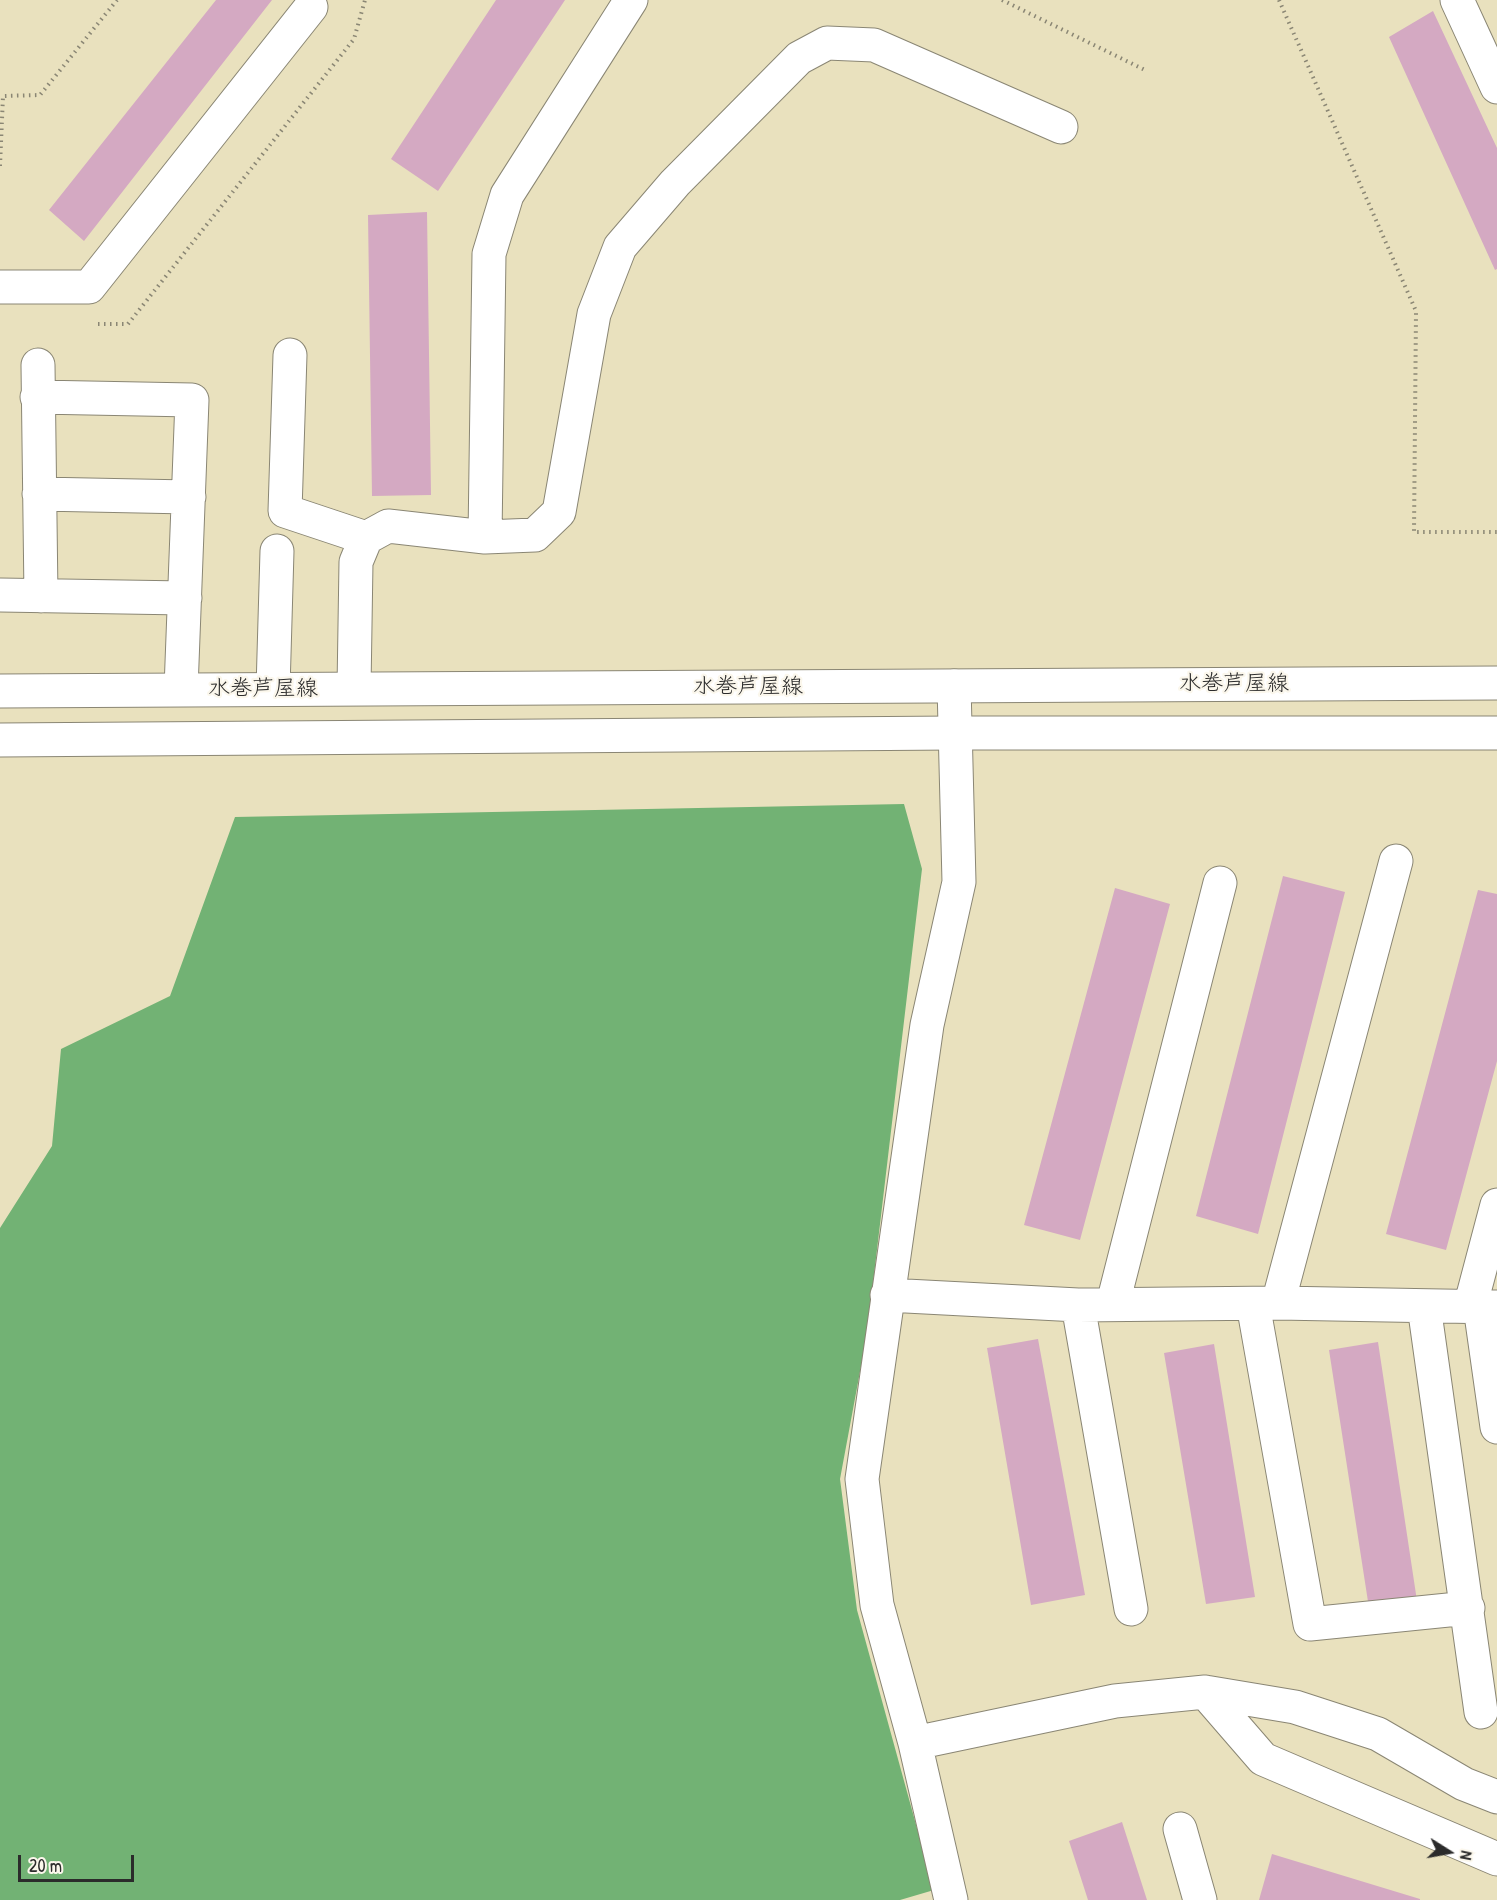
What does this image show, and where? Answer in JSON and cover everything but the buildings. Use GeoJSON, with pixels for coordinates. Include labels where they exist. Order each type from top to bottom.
{"type":"FeatureCollection","features":[{"type":"Feature","properties":{"kind":"street"},"geometry":{"type":"LineString","coordinates":[[485,537],[489,254],[507,195],[631,0]]}},
{"type":"Feature","properties":{"kind":"street"},"geometry":{"type":"LineString","coordinates":[[1457,0],[1497,87]]}},
{"type":"Feature","properties":{"kind":"street"},"geometry":{"type":"LineString","coordinates":[[0,287],[89,287],[311,7]]}},
{"type":"Feature","properties":{"kind":"street"},"geometry":{"type":"LineString","coordinates":[[354,688],[356,562],[366,538],[388,525],[485,537],[535,535],[559,512],[594,314],[620,247],[675,183],[799,58],[827,43],[874,45],[1061,127]]}},
{"type":"Feature","properties":{"kind":"street"},"geometry":{"type":"LineString","coordinates":[[290,356],[285,511],[366,538]]}},
{"type":"Feature","properties":{"kind":"street"},"geometry":{"type":"LineString","coordinates":[[40,596],[38,381],[192,400],[181,689]]}},
{"type":"Feature","properties":{"kind":"street"},"geometry":{"type":"LineString","coordinates":[[39,494],[189,496]]}},
{"type":"Feature","properties":{"kind":"street"},"geometry":{"type":"LineString","coordinates":[[273,689],[278,551]]}},
{"type":"Feature","properties":{"kind":"street"},"geometry":{"type":"LineString","coordinates":[[0,595],[185,598]]}},
{"type":"Feature","properties":{"kind":"street","name":"水巻芦屋線"},"geometry":{"type":"LineString","coordinates":[[0,691],[1497,683]]}},
{"type":"Feature","properties":{"kind":"street"},"geometry":{"type":"LineString","coordinates":[[951,1900],[915,1743],[877,1605],[862,1479],[927,1024],[959,882],[954,686]]}},
{"type":"Feature","properties":{"kind":"street"},"geometry":{"type":"LineString","coordinates":[[0,740],[955,733],[1497,733]]}},
{"type":"Feature","properties":{"kind":"street"},"geometry":{"type":"LineString","coordinates":[[1396,861],[1265,1303],[1310,1624],[1468,1608]]}},
{"type":"Feature","properties":{"kind":"street"},"geometry":{"type":"LineString","coordinates":[[1113,1303],[1220,883]]}},
{"type":"Feature","properties":{"kind":"street"},"geometry":{"type":"LineString","coordinates":[[1497,1205],[1482,1307],[1497,1427]]}},
{"type":"Feature","properties":{"kind":"street"},"geometry":{"type":"LineString","coordinates":[[887,1295],[1077,1305],[1265,1303],[1482,1307]]}},
{"type":"Feature","properties":{"kind":"street"},"geometry":{"type":"LineString","coordinates":[[1077,1305],[1131,1609]]}},
{"type":"Feature","properties":{"kind":"street"},"geometry":{"type":"LineString","coordinates":[[1424,1306],[1481,1712]]}},
{"type":"Feature","properties":{"kind":"street"},"geometry":{"type":"LineString","coordinates":[[915,1743],[1115,1701],[1205,1692],[1295,1707],[1378,1734],[1464,1784],[1497,1797]]}},
{"type":"Feature","properties":{"kind":"street"},"geometry":{"type":"LineString","coordinates":[[1205,1692],[1263,1759],[1497,1859]]}},
{"type":"Feature","properties":{"kind":"street"},"geometry":{"type":"LineString","coordinates":[[1180,1829],[1200,1900]]}},
{"type":"Feature","properties":{"kind":"path"},"geometry":{"type":"LineString","coordinates":[[0,166],[3,96],[40,96],[117,0]]}},
{"type":"Feature","properties":{"kind":"path"},"geometry":{"type":"LineString","coordinates":[[93,324],[128,324],[354,39],[365,0]]}},
{"type":"Feature","properties":{"kind":"path"},"geometry":{"type":"LineString","coordinates":[[1002,0],[1147,70]]}},
{"type":"Feature","properties":{"kind":"path"},"geometry":{"type":"LineString","coordinates":[[1279,0],[1416,310],[1414,532],[1497,532]]}},
{"type":"Feature","properties":{"kind":"green space"},"geometry":{"type":"Polygon","coordinates":[[[904,804],[922,869],[867,1334],[840,1479],[857,1610],[934,1890],[900,1900],[0,1900],[0,1228],[52,1146],[61,1049],[170,996],[235,817],[904,804]]]}}]}
